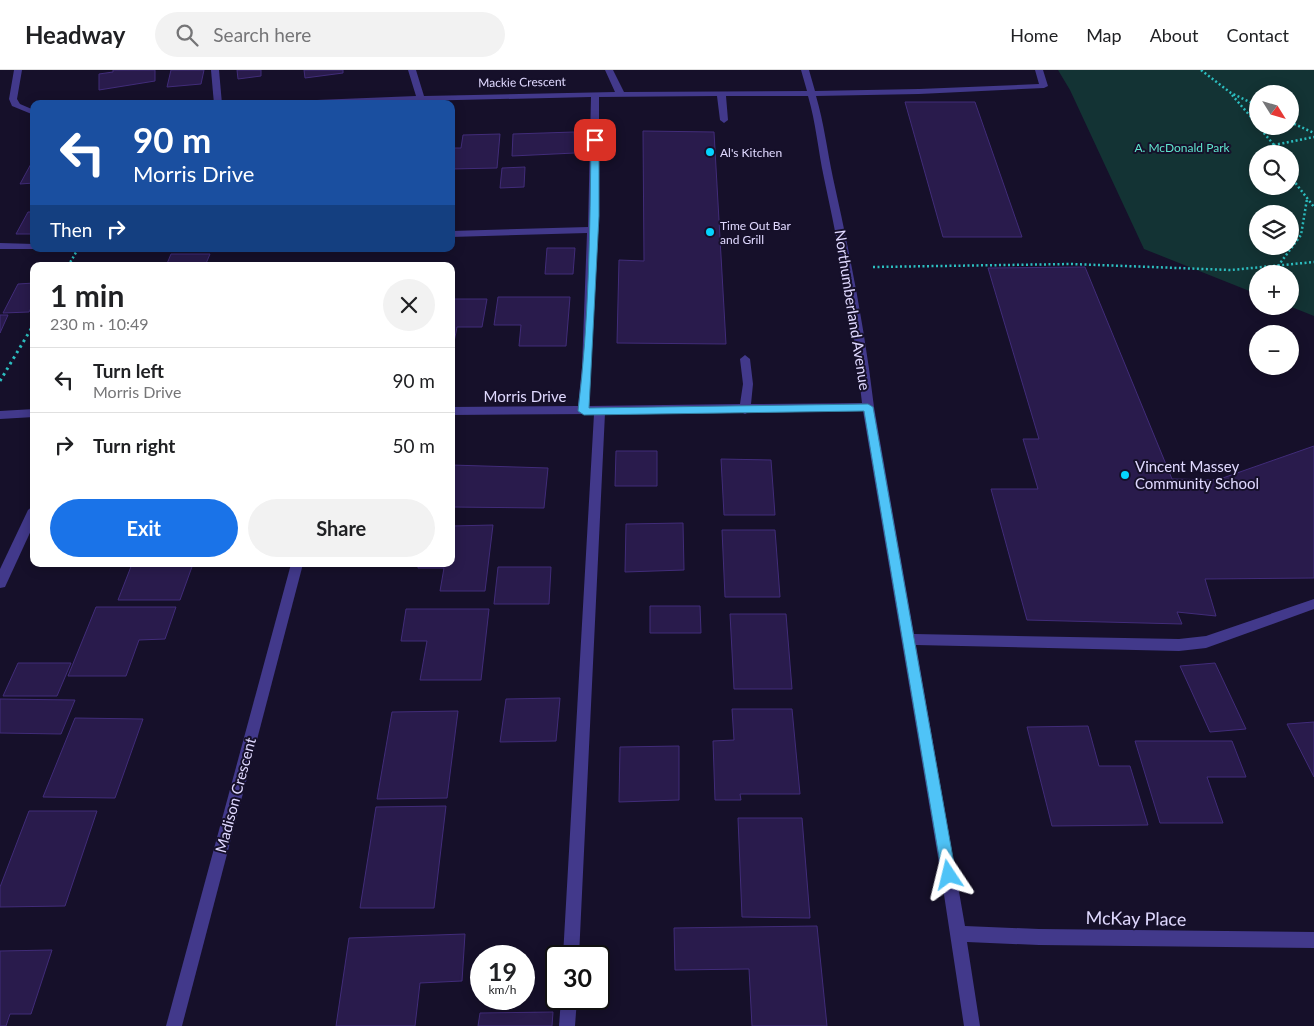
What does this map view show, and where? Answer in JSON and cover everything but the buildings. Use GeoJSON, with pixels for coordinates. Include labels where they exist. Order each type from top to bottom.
{"type":"FeatureCollection","features":[{"type":"Feature","properties":{"kind":"street"},"geometry":{"type":"LineString","coordinates":[[18,70],[13,99],[16,106],[30,111]]}},
{"type":"Feature","properties":{"kind":"street"},"geometry":{"type":"LineString","coordinates":[[215,70],[218,100]]}},
{"type":"Feature","properties":{"kind":"street"},"geometry":{"type":"LineString","coordinates":[[412,70],[420,97]]}},
{"type":"Feature","properties":{"kind":"street"},"geometry":{"type":"LineString","coordinates":[[609,70],[620,93]]}},
{"type":"Feature","properties":{"kind":"street","name":"Northumberland Avenue"},"geometry":{"type":"LineString","coordinates":[[805,70],[813,93],[843,242],[864,370],[868,407],[949,875],[972,1026]]}},
{"type":"Feature","properties":{"kind":"street","name":"Mackie Crescent"},"geometry":{"type":"LineString","coordinates":[[365,100],[620,93],[813,93],[1044,86],[1039,70]]}},
{"type":"Feature","properties":{"kind":"street"},"geometry":{"type":"LineString","coordinates":[[721,93],[724,120]]}},
{"type":"Feature","properties":{"kind":"street"},"geometry":{"type":"LineString","coordinates":[[584,411],[588,367],[594,216],[595,94]]}},
{"type":"Feature","properties":{"kind":"street"},"geometry":{"type":"LineString","coordinates":[[455,234],[592,230]]}},
{"type":"Feature","properties":{"kind":"street"},"geometry":{"type":"LineString","coordinates":[[0,246],[30,246]]}},
{"type":"Feature","properties":{"kind":"street"},"geometry":{"type":"LineString","coordinates":[[745,359],[748,384],[745,410]]}},
{"type":"Feature","properties":{"kind":"street","name":"Morris Drive"},"geometry":{"type":"LineString","coordinates":[[455,411],[745,410],[868,407]]}},
{"type":"Feature","properties":{"kind":"street"},"geometry":{"type":"LineString","coordinates":[[572,945],[600,410]]}},
{"type":"Feature","properties":{"kind":"street"},"geometry":{"type":"LineString","coordinates":[[0,415],[30,413]]}},
{"type":"Feature","properties":{"kind":"street"},"geometry":{"type":"LineString","coordinates":[[0,584],[30,519]]}},
{"type":"Feature","properties":{"kind":"street","name":"Madison Crescent"},"geometry":{"type":"LineString","coordinates":[[174,1026],[296,567]]}},
{"type":"Feature","properties":{"kind":"street"},"geometry":{"type":"LineString","coordinates":[[907,638],[956,641],[1179,645],[1206,642],[1314,604]]}},
{"type":"Feature","properties":{"kind":"street","name":"McKay Place"},"geometry":{"type":"LineString","coordinates":[[958,934],[1038,937],[1314,940]]}},
{"type":"Feature","properties":{"kind":"street"},"geometry":{"type":"LineString","coordinates":[[567,1026],[568,1010]]}},
{"type":"Feature","properties":{"kind":"path"},"geometry":{"type":"LineString","coordinates":[[1201,70],[1231,94],[1249,115]]}},
{"type":"Feature","properties":{"kind":"path"},"geometry":{"type":"LineString","coordinates":[[1231,94],[1249,102]]}},
{"type":"Feature","properties":{"kind":"path"},"geometry":{"type":"LineString","coordinates":[[1299,127],[1314,135]]}},
{"type":"Feature","properties":{"kind":"path"},"geometry":{"type":"LineString","coordinates":[[1266,135],[1274,145],[1314,135]]}},
{"type":"Feature","properties":{"kind":"path"},"geometry":{"type":"LineString","coordinates":[[1299,188],[1314,207]]}},
{"type":"Feature","properties":{"kind":"path"},"geometry":{"type":"LineString","coordinates":[[1279,265],[1301,236],[1307,199]]}},
{"type":"Feature","properties":{"kind":"path"},"geometry":{"type":"LineString","coordinates":[[1287,265],[1314,262]]}},
{"type":"Feature","properties":{"kind":"path"},"geometry":{"type":"LineString","coordinates":[[882,267],[1071,264],[1231,270],[1249,268]]}},
{"type":"Feature","properties":{"kind":"path"},"geometry":{"type":"LineString","coordinates":[[0,381],[30,331]]}},
{"type":"Feature","properties":{"kind":"green space","name":"A. McDonald Park"},"geometry":{"type":"Polygon","coordinates":[[[1058,70],[1314,70],[1314,316],[1299,310],[1299,265],[1249,265],[1249,291],[1144,249],[1070,90],[1058,70]]]}},
{"type":"Feature","properties":{"kind":"place","name":"Al's Kitchen"},"geometry":{"type":"Point","coordinates":[710,152]}},
{"type":"Feature","properties":{"kind":"place","name":"Time Out Bar and Grill"},"geometry":{"type":"Point","coordinates":[710,232]}},
{"type":"Feature","properties":{"kind":"place","name":"Vincent Massey Community School"},"geometry":{"type":"Point","coordinates":[1125,475]}},
{"type":"Feature","properties":{"kind":"route"},"geometry":{"type":"LineString","coordinates":[[595,140],[594,216],[587,382],[584,411],[868,407],[949,875]]}}]}
